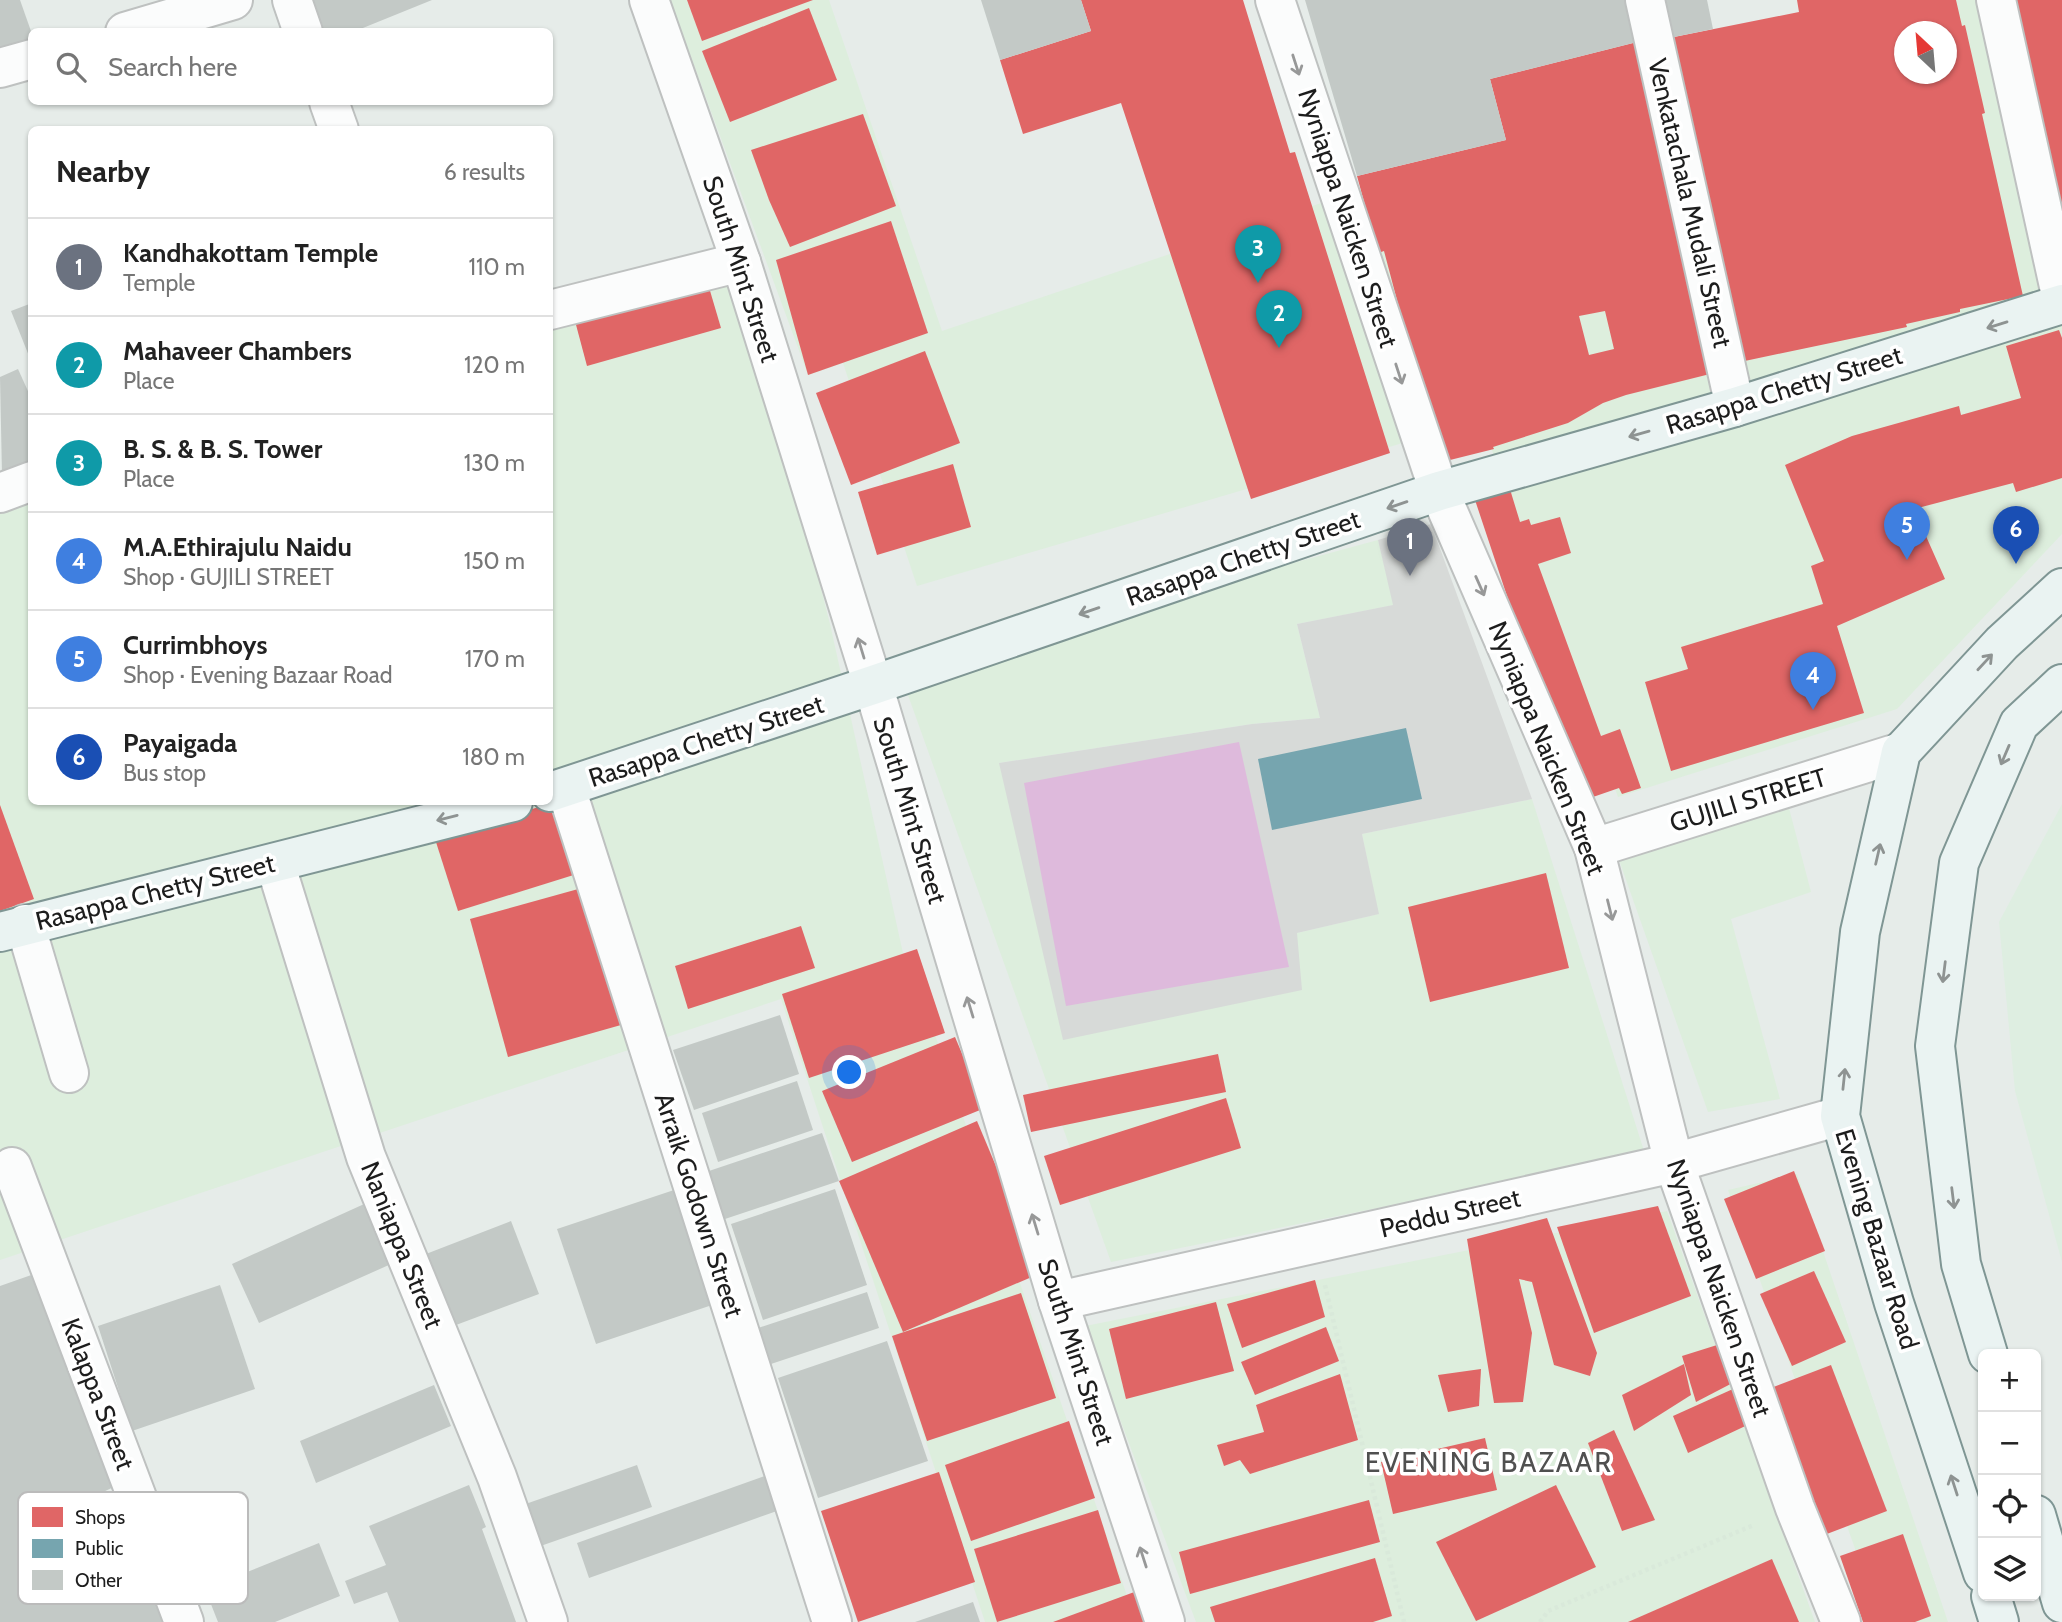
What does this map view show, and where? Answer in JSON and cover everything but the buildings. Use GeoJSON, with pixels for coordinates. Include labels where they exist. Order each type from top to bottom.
{"type":"FeatureCollection","features":[{"type":"Feature","properties":{"kind":"street"},"geometry":{"type":"LineString","coordinates":[[138,28],[233,0]]}},
{"type":"Feature","properties":{"kind":"street"},"geometry":{"type":"LineString","coordinates":[[292,0],[302,28]]}},
{"type":"Feature","properties":{"kind":"street","name":"South Mint Street"},"geometry":{"type":"LineString","coordinates":[[649,0],[741,262],[873,685],[1058,1301],[1165,1622]]}},
{"type":"Feature","properties":{"kind":"street","name":"Nyniappa Naicken Street"},"geometry":{"type":"LineString","coordinates":[[1275,0],[1439,491],[1594,848],[1674,1163],[1795,1508],[1841,1622]]}},
{"type":"Feature","properties":{"kind":"street","name":"Venkatachala Mudali Street"},"geometry":{"type":"LineString","coordinates":[[1644,0],[1735,407]]}},
{"type":"Feature","properties":{"kind":"street"},"geometry":{"type":"LineString","coordinates":[[1996,0],[2062,302]]}},
{"type":"Feature","properties":{"kind":"street"},"geometry":{"type":"LineString","coordinates":[[0,68],[28,60]]}},
{"type":"Feature","properties":{"kind":"street"},"geometry":{"type":"LineString","coordinates":[[330,105],[338,126]]}},
{"type":"Feature","properties":{"kind":"street"},"geometry":{"type":"LineString","coordinates":[[553,309],[741,262]]}},
{"type":"Feature","properties":{"kind":"street","name":"Rasappa Chetty Street"},"geometry":{"type":"LineString","coordinates":[[558,790],[1439,491],[1735,407],[2062,302]]}},
{"type":"Feature","properties":{"kind":"street"},"geometry":{"type":"LineString","coordinates":[[0,493],[28,482]]}},
{"type":"Feature","properties":{"kind":"street","name":"Evening Bazaar Road"},"geometry":{"type":"LineString","coordinates":[[1976,1528],[1894,1303],[1840,1116],[1860,932],[1902,752],[2002,643],[2062,588]]}},
{"type":"Feature","properties":{"kind":"street"},"geometry":{"type":"LineString","coordinates":[[1986,1349],[1961,1264],[1935,1046],[1959,863],[2019,724],[2062,684]]}},
{"type":"Feature","properties":{"kind":"street","name":"GUJILI STREET"},"geometry":{"type":"LineString","coordinates":[[1594,848],[1902,752]]}},
{"type":"Feature","properties":{"kind":"street","name":"Arraik Godown Street"},"geometry":{"type":"LineString","coordinates":[[558,790],[832,1622]]}},
{"type":"Feature","properties":{"kind":"street","name":"Rasappa Chetty Street"},"geometry":{"type":"LineString","coordinates":[[13,928],[501,805]]}},
{"type":"Feature","properties":{"kind":"street","name":"Naniappa Street"},"geometry":{"type":"LineString","coordinates":[[275,863],[366,1157],[496,1478],[548,1622]]}},
{"type":"Feature","properties":{"kind":"street"},"geometry":{"type":"LineString","coordinates":[[13,928],[69,1073]]}},
{"type":"Feature","properties":{"kind":"street","name":"Peddu Street"},"geometry":{"type":"LineString","coordinates":[[1058,1301],[1674,1163],[1840,1116]]}},
{"type":"Feature","properties":{"kind":"street","name":"Kalappa Street"},"geometry":{"type":"LineString","coordinates":[[12,1167],[135,1492]]}},
{"type":"Feature","properties":{"kind":"street"},"geometry":{"type":"LineString","coordinates":[[2041,1531],[2062,1603]]}},
{"type":"Feature","properties":{"kind":"street"},"geometry":{"type":"LineString","coordinates":[[1993,1601],[1999,1622]]}},
{"type":"Feature","properties":{"kind":"street","name":"Kalappa Street"},"geometry":{"type":"LineString","coordinates":[[177,1604],[184,1622]]}},
{"type":"Feature","properties":{"kind":"path"},"geometry":{"type":"LineString","coordinates":[[1316,1244],[1404,1622]]}},
{"type":"Feature","properties":{"kind":"path"},"geometry":{"type":"LineString","coordinates":[[1539,1622],[1548,1611],[1795,1508]]}},
{"type":"Feature","properties":{"kind":"shaded area"},"geometry":{"type":"Polygon","coordinates":[[[670,0],[829,0],[942,331],[1306,208],[1948,0],[2062,0],[2062,534],[1897,709],[1618,797],[1481,420],[917,586],[843,363],[808,375],[670,0]]]}},
{"type":"Feature","properties":{"kind":"shaded area"},"geometry":{"type":"Polygon","coordinates":[[[739,267],[830,624],[903,953],[907,953],[1136,1622],[985,1622],[781,999],[0,1260],[0,500],[28,490],[28,805],[553,805],[553,319],[739,267]]]}},
{"type":"Feature","properties":{"kind":"shaded area"},"geometry":{"type":"Polygon","coordinates":[[[1431,524],[1532,799],[1362,834],[1379,914],[1297,933],[1302,990],[1063,1040],[999,763],[1252,724],[1320,718],[1297,624],[1393,605],[1378,540],[1431,524]]]}},
{"type":"Feature","properties":{"kind":"shaded area"},"geometry":{"type":"Polygon","coordinates":[[[1378,540],[1394,605],[1297,624],[1320,718],[1252,724],[999,763],[1297,933],[1378,914],[1362,834],[1532,799],[1645,1154],[1111,1262],[899,670],[1378,540]]]}},
{"type":"Feature","properties":{"kind":"shaded area"},"geometry":{"type":"Polygon","coordinates":[[[1239,742],[1289,967],[1066,1006],[1024,783],[1239,742]]]}},
{"type":"Feature","properties":{"kind":"shaded area"},"geometry":{"type":"Polygon","coordinates":[[[2062,804],[2062,1262],[2015,1091],[1999,922],[2062,804]]]}},
{"type":"Feature","properties":{"kind":"shaded area"},"geometry":{"type":"Polygon","coordinates":[[[1789,808],[1811,892],[1731,919],[1780,1099],[1708,1112],[1619,860],[1789,808]]]}},
{"type":"Feature","properties":{"kind":"shaded area"},"geometry":{"type":"Polygon","coordinates":[[[1797,1174],[1948,1622],[1881,1622],[1728,1190],[1797,1174]]]}},
{"type":"Feature","properties":{"kind":"shaded area"},"geometry":{"type":"Polygon","coordinates":[[[1667,1211],[1815,1622],[1196,1622],[1085,1326],[1667,1211]]]}},
{"type":"Feature","properties":{"kind":"place","name":"B. S. & B. S. Tower"},"geometry":{"type":"Point","coordinates":[1258,283]}},
{"type":"Feature","properties":{"kind":"place","name":"Mahaveer Chambers"},"geometry":{"type":"Point","coordinates":[1279,348]}},
{"type":"Feature","properties":{"kind":"place","name":"Currimbhoys"},"geometry":{"type":"Point","coordinates":[1907,560]}},
{"type":"Feature","properties":{"kind":"place","name":"Payaigada"},"geometry":{"type":"Point","coordinates":[2016,564]}},
{"type":"Feature","properties":{"kind":"place","name":"Kandhakottam Temple"},"geometry":{"type":"Point","coordinates":[1410,576]}},
{"type":"Feature","properties":{"kind":"place","name":"M.A.Ethirajulu Naidu"},"geometry":{"type":"Point","coordinates":[1813,710]}},
{"type":"Feature","properties":{"kind":"district","name":"EVENING BAZAAR"},"geometry":{"type":"Point","coordinates":[1489,1462]}}]}
